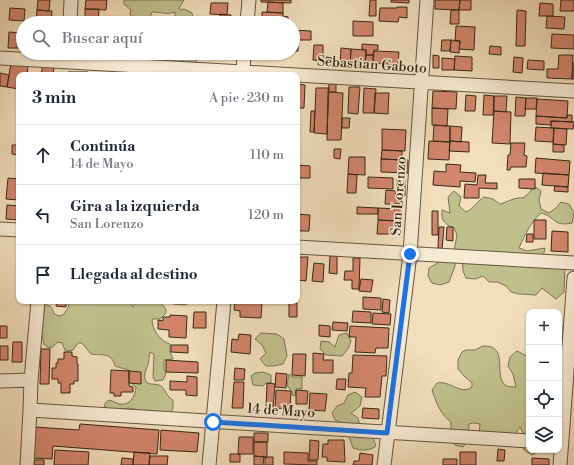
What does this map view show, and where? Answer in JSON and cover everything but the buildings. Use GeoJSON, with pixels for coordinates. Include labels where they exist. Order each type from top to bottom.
{"type":"FeatureCollection","features":[{"type":"Feature","properties":{"kind":"street"},"geometry":{"type":"LineString","coordinates":[[70,16],[71,0]]}},
{"type":"Feature","properties":{"kind":"street"},"geometry":{"type":"LineString","coordinates":[[248,16],[249,0]]}},
{"type":"Feature","properties":{"kind":"street","name":"San Lorenzo"},"geometry":{"type":"LineString","coordinates":[[384,465],[410,254],[428,0]]}},
{"type":"Feature","properties":{"kind":"street","name":"Sebastian Gaboto"},"geometry":{"type":"LineString","coordinates":[[0,58],[16,58]]}},
{"type":"Feature","properties":{"kind":"street","name":"Sebastian Gaboto"},"geometry":{"type":"LineString","coordinates":[[101,60],[232,72]]}},
{"type":"Feature","properties":{"kind":"street"},"geometry":{"type":"LineString","coordinates":[[243,72],[244,60]]}},
{"type":"Feature","properties":{"kind":"street","name":"Sebastian Gaboto"},"geometry":{"type":"LineString","coordinates":[[300,76],[574,91]]}},
{"type":"Feature","properties":{"kind":"street"},"geometry":{"type":"LineString","coordinates":[[0,229],[16,230]]}},
{"type":"Feature","properties":{"kind":"street"},"geometry":{"type":"LineString","coordinates":[[300,247],[574,263]]}},
{"type":"Feature","properties":{"kind":"street"},"geometry":{"type":"LineString","coordinates":[[560,465],[565,443],[574,278]]}},
{"type":"Feature","properties":{"kind":"street"},"geometry":{"type":"LineString","coordinates":[[27,465],[31,380],[38,304]]}},
{"type":"Feature","properties":{"kind":"street"},"geometry":{"type":"LineString","coordinates":[[209,465],[224,304]]}},
{"type":"Feature","properties":{"kind":"street"},"geometry":{"type":"LineString","coordinates":[[0,381],[31,380]]}},
{"type":"Feature","properties":{"kind":"street","name":"14 de Mayo"},"geometry":{"type":"LineString","coordinates":[[30,410],[526,441]]}},
{"type":"Feature","properties":{"kind":"green space"},"geometry":{"type":"Polygon","coordinates":[[[124,0],[184,0],[179,8],[180,10],[184,9],[192,13],[193,16],[175,16],[175,12],[152,12],[151,16],[130,16],[131,10],[124,4],[124,0]]]}},
{"type":"Feature","properties":{"kind":"green space"},"geometry":{"type":"Polygon","coordinates":[[[171,60],[197,60],[194,71],[178,70],[170,72],[171,60]]]}},
{"type":"Feature","properties":{"kind":"green space"},"geometry":{"type":"Polygon","coordinates":[[[534,186],[541,191],[539,200],[541,209],[549,213],[561,202],[569,204],[574,213],[572,223],[561,224],[541,213],[531,225],[519,248],[527,251],[545,248],[543,257],[565,266],[564,292],[556,299],[542,288],[536,295],[519,294],[511,292],[506,286],[497,282],[489,282],[483,276],[475,279],[466,278],[463,271],[462,254],[454,251],[457,235],[454,228],[446,223],[442,216],[442,210],[450,213],[448,197],[454,191],[461,197],[459,206],[466,212],[484,197],[493,199],[500,204],[514,199],[523,198],[534,186]]]}},
{"type":"Feature","properties":{"kind":"green space"},"geometry":{"type":"Polygon","coordinates":[[[455,257],[455,266],[449,282],[440,285],[432,283],[428,276],[429,268],[442,258],[455,257]]]}},
{"type":"Feature","properties":{"kind":"green space"},"geometry":{"type":"Polygon","coordinates":[[[69,304],[131,304],[133,307],[134,304],[162,304],[166,309],[166,313],[160,319],[152,319],[152,323],[160,338],[166,343],[170,344],[170,352],[173,359],[164,360],[164,370],[166,373],[163,380],[155,381],[153,377],[154,354],[150,352],[145,376],[147,383],[161,386],[173,400],[173,408],[170,416],[128,408],[119,410],[107,409],[104,406],[106,402],[110,400],[119,404],[126,404],[133,397],[136,387],[133,385],[131,371],[115,366],[111,358],[108,356],[91,354],[82,343],[78,343],[73,350],[69,351],[65,350],[62,343],[58,342],[51,348],[47,347],[44,344],[42,335],[34,333],[43,305],[52,308],[54,314],[59,316],[63,315],[69,304]]]}},
{"type":"Feature","properties":{"kind":"green space"},"geometry":{"type":"Polygon","coordinates":[[[562,327],[564,327],[566,338],[562,351],[562,327]]]}},
{"type":"Feature","properties":{"kind":"green space"},"geometry":{"type":"Polygon","coordinates":[[[261,333],[277,334],[284,339],[287,356],[283,364],[266,366],[260,359],[266,353],[262,345],[255,339],[261,333]]]}},
{"type":"Feature","properties":{"kind":"green space"},"geometry":{"type":"Polygon","coordinates":[[[347,333],[351,341],[348,349],[342,356],[326,355],[320,349],[321,341],[329,342],[335,347],[339,335],[347,333]]]}},
{"type":"Feature","properties":{"kind":"green space"},"geometry":{"type":"Polygon","coordinates":[[[483,346],[491,347],[496,350],[500,360],[501,379],[504,384],[516,387],[513,374],[508,366],[510,357],[517,351],[526,356],[526,451],[521,442],[524,435],[520,427],[515,434],[513,443],[505,446],[479,434],[480,424],[469,424],[468,440],[463,447],[455,445],[451,438],[451,422],[441,412],[432,390],[437,383],[446,384],[464,390],[472,387],[472,383],[458,369],[458,360],[462,352],[466,350],[475,350],[483,346]]]}},
{"type":"Feature","properties":{"kind":"green space"},"geometry":{"type":"Polygon","coordinates":[[[263,372],[271,375],[271,383],[266,383],[263,386],[253,385],[251,376],[255,373],[263,372]]]}},
{"type":"Feature","properties":{"kind":"green space"},"geometry":{"type":"Polygon","coordinates":[[[289,374],[293,377],[302,377],[302,389],[296,389],[295,396],[292,395],[292,392],[287,385],[289,374]]]}},
{"type":"Feature","properties":{"kind":"green space"},"geometry":{"type":"Polygon","coordinates":[[[355,392],[362,397],[360,406],[351,413],[358,418],[360,426],[351,426],[335,420],[332,413],[337,406],[344,403],[348,395],[355,392]]]}},
{"type":"Feature","properties":{"kind":"green space"},"geometry":{"type":"Polygon","coordinates":[[[353,432],[372,435],[376,446],[365,450],[353,448],[349,437],[353,432]]]}},
{"type":"Feature","properties":{"kind":"route"},"geometry":{"type":"LineString","coordinates":[[213,422],[387,433],[410,254]]}}]}
